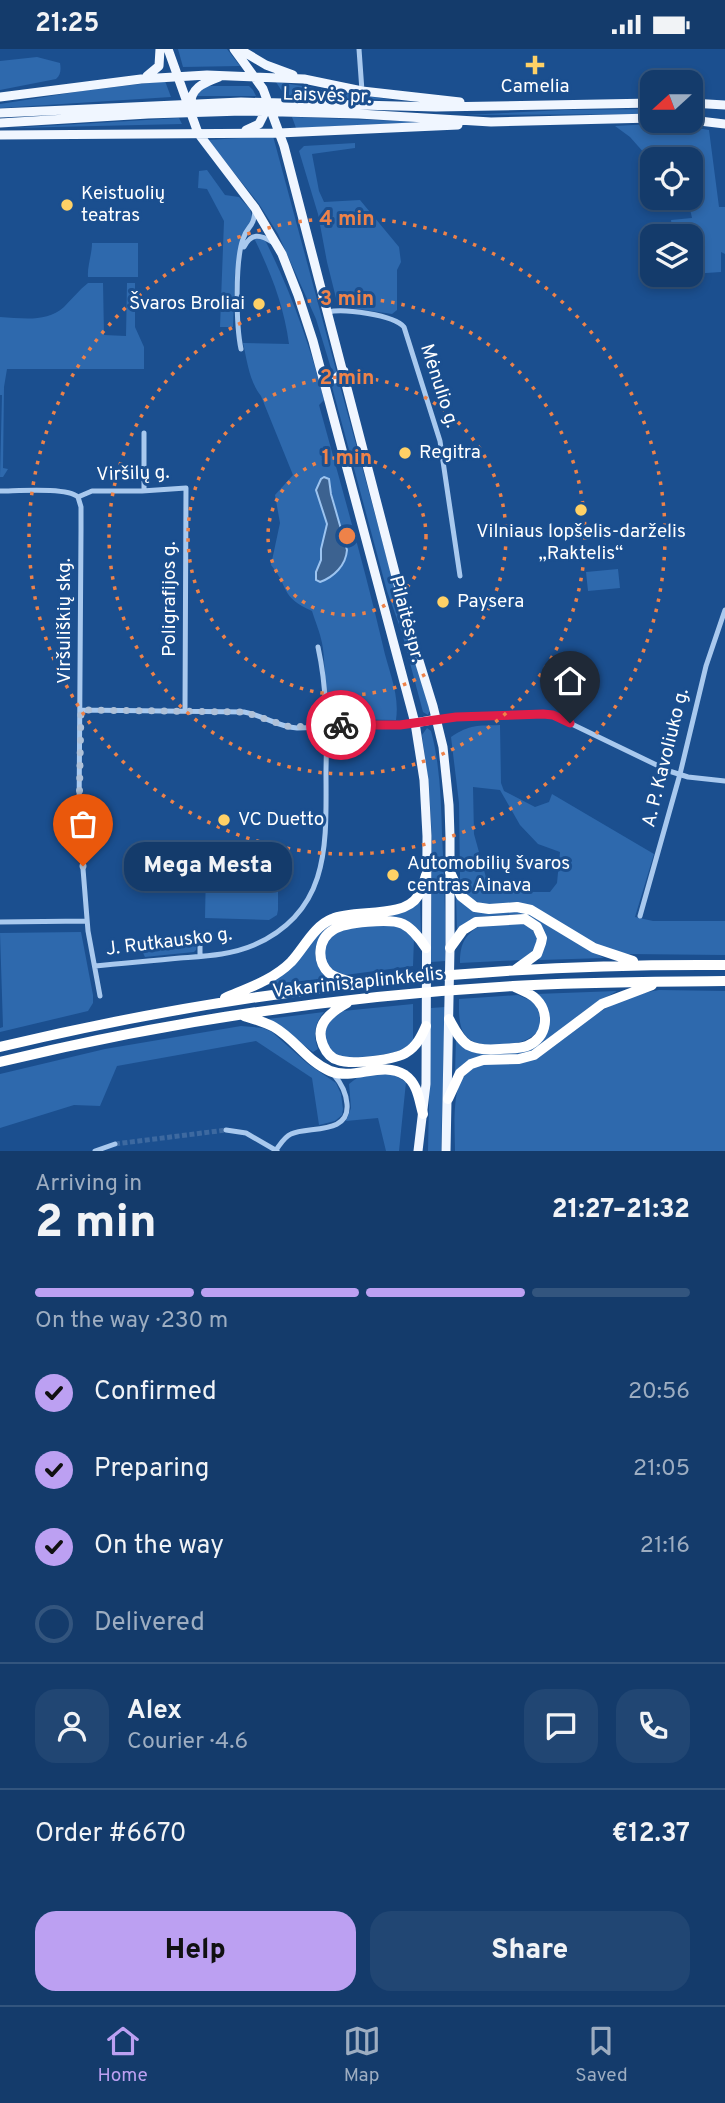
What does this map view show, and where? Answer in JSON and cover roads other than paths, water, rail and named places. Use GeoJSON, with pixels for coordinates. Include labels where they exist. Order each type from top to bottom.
{"type":"FeatureCollection","features":[{"type":"Feature","properties":{"kind":"highway"},"geometry":{"type":"LineString","coordinates":[[450,872],[461,896],[475,907],[517,907],[531,910],[594,948],[643,964]]}},
{"type":"Feature","properties":{"kind":"highway"},"geometry":{"type":"LineString","coordinates":[[212,1003],[279,972],[327,921],[341,916],[394,910],[406,906],[418,897],[426,875]]}},
{"type":"Feature","properties":{"kind":"highway"},"geometry":{"type":"LineString","coordinates":[[450,950],[463,930],[476,922],[525,919],[537,927],[542,938],[537,954],[515,970]]}},
{"type":"Feature","properties":{"kind":"highway"},"geometry":{"type":"LineString","coordinates":[[357,984],[335,977],[328,972],[321,959],[321,946],[336,928],[387,921],[399,922],[410,928],[426,952]]}},
{"type":"Feature","properties":{"kind":"highway","name":"Vakarinis aplinkkelis"},"geometry":{"type":"LineString","coordinates":[[0,1047],[103,1023],[212,1003],[357,984],[515,970],[643,964],[725,965]]}},
{"type":"Feature","properties":{"kind":"highway","name":"Vakarinis aplinkkelis"},"geometry":{"type":"LineString","coordinates":[[0,1062],[237,1014],[352,999],[512,986],[725,981]]}},
{"type":"Feature","properties":{"kind":"highway"},"geometry":{"type":"LineString","coordinates":[[448,1099],[460,1073],[471,1064],[483,1060],[519,1059],[534,1055],[602,1004],[664,982]]}},
{"type":"Feature","properties":{"kind":"highway"},"geometry":{"type":"LineString","coordinates":[[449,1017],[463,1041],[475,1048],[517,1048],[530,1045],[543,1030],[544,1012],[535,998],[512,986]]}},
{"type":"Feature","properties":{"kind":"highway"},"geometry":{"type":"LineString","coordinates":[[352,999],[333,1011],[320,1029],[323,1046],[339,1061],[355,1062],[400,1056],[415,1046],[426,1021]]}},
{"type":"Feature","properties":{"kind":"highway"},"geometry":{"type":"LineString","coordinates":[[237,1014],[276,1028],[311,1059],[329,1070],[344,1075],[386,1069],[400,1073],[411,1080],[415,1087],[423,1114]]}},
{"type":"Feature","properties":{"kind":"main road"},"geometry":{"type":"LineString","coordinates":[[141,79],[159,67],[160,49]]}},
{"type":"Feature","properties":{"kind":"main road"},"geometry":{"type":"LineString","coordinates":[[168,49],[198,133]]}},
{"type":"Feature","properties":{"kind":"main road"},"geometry":{"type":"LineString","coordinates":[[234,49],[255,76],[269,105],[259,124],[239,132]]}},
{"type":"Feature","properties":{"kind":"main road"},"geometry":{"type":"LineString","coordinates":[[239,49],[266,65],[304,79]]}},
{"type":"Feature","properties":{"kind":"main road","name":"Laisvės pr."},"geometry":{"type":"LineString","coordinates":[[0,97],[176,76],[255,76],[304,79],[362,91],[492,107]]}},
{"type":"Feature","properties":{"kind":"main road"},"geometry":{"type":"LineString","coordinates":[[191,116],[190,99],[195,89],[224,76]]}},
{"type":"Feature","properties":{"kind":"main road","name":"Laisvės pr."},"geometry":{"type":"LineString","coordinates":[[0,113],[640,103]]}},
{"type":"Feature","properties":{"kind":"main road"},"geometry":{"type":"LineString","coordinates":[[704,104],[725,105]]}},
{"type":"Feature","properties":{"kind":"main road","name":"Pilaitės pr."},"geometry":{"type":"LineString","coordinates":[[269,105],[328,311],[412,638],[443,747],[449,805],[450,872],[446,1151]]}},
{"type":"Feature","properties":{"kind":"main road","name":"Laisvės pr."},"geometry":{"type":"LineString","coordinates":[[359,109],[491,122],[640,118]]}},
{"type":"Feature","properties":{"kind":"main road","name":"Laisvės pr."},"geometry":{"type":"LineString","coordinates":[[0,123],[81,113]]}},
{"type":"Feature","properties":{"kind":"main road"},"geometry":{"type":"LineString","coordinates":[[0,135],[279,133],[491,122]]}},
{"type":"Feature","properties":{"kind":"main road"},"geometry":{"type":"LineString","coordinates":[[704,122],[725,124]]}},
{"type":"Feature","properties":{"kind":"main road","name":"Pilaitės pr."},"geometry":{"type":"LineString","coordinates":[[198,133],[255,208],[277,244],[304,309],[415,723],[425,793],[426,875],[425,1097],[418,1151]]}},
{"type":"Feature","properties":{"kind":"main road"},"geometry":{"type":"LineString","coordinates":[[321,372],[332,380],[344,371]]}},
{"type":"Feature","properties":{"kind":"main road"},"geometry":{"type":"LineString","coordinates":[[415,723],[437,719]]}},
{"type":"Feature","properties":{"kind":"street"},"geometry":{"type":"LineString","coordinates":[[359,49],[362,91]]}},
{"type":"Feature","properties":{"kind":"street"},"geometry":{"type":"LineString","coordinates":[[241,349],[238,325],[241,253],[243,238],[254,220],[255,208]]}},
{"type":"Feature","properties":{"kind":"street"},"geometry":{"type":"LineString","coordinates":[[241,253],[247,240],[254,236],[265,237],[277,244]]}},
{"type":"Feature","properties":{"kind":"street","name":"Mėnulio g."},"geometry":{"type":"LineString","coordinates":[[328,311],[348,311],[397,321],[404,327],[440,441],[460,576]]}},
{"type":"Feature","properties":{"kind":"street"},"geometry":{"type":"LineString","coordinates":[[144,433],[144,491]]}},
{"type":"Feature","properties":{"kind":"street","name":"Viršilų g."},"geometry":{"type":"LineString","coordinates":[[0,491],[64,491],[78,497],[92,491],[186,488]]}},
{"type":"Feature","properties":{"kind":"street","name":"Poligrafijos g."},"geometry":{"type":"LineString","coordinates":[[185,711],[186,488]]}},
{"type":"Feature","properties":{"kind":"street","name":"Viršuliškių skg."},"geometry":{"type":"LineString","coordinates":[[78,497],[81,507],[79,819],[87,921],[100,996]]}},
{"type":"Feature","properties":{"kind":"street","name":"A. P. Kavoliuko g."},"geometry":{"type":"LineString","coordinates":[[640,916],[680,774],[701,683],[725,610]]}},
{"type":"Feature","properties":{"kind":"street","name":"J. Rutkausko g."},"geometry":{"type":"LineString","coordinates":[[95,966],[200,956],[242,949],[272,935],[298,912],[312,890],[323,863],[325,849],[326,699],[318,647]]}},
{"type":"Feature","properties":{"kind":"street"},"geometry":{"type":"LineString","coordinates":[[81,710],[253,713],[290,727],[415,723]]}},
{"type":"Feature","properties":{"kind":"street"},"geometry":{"type":"LineString","coordinates":[[437,719],[553,715],[680,774],[698,779],[725,781]]}},
{"type":"Feature","properties":{"kind":"street"},"geometry":{"type":"LineString","coordinates":[[0,922],[87,921]]}},
{"type":"Feature","properties":{"kind":"street"},"geometry":{"type":"LineString","coordinates":[[200,934],[200,956]]}},
{"type":"Feature","properties":{"kind":"street"},"geometry":{"type":"LineString","coordinates":[[329,1070],[345,1091]]}},
{"type":"Feature","properties":{"kind":"street"},"geometry":{"type":"LineString","coordinates":[[226,1130],[246,1133],[277,1151],[290,1134],[331,1127],[340,1122],[347,1110],[345,1091],[348,1081],[356,1074]]}},
{"type":"Feature","properties":{"kind":"street"},"geometry":{"type":"LineString","coordinates":[[94,1151],[115,1144]]}},
{"type":"Feature","properties":{"kind":"tunnel"},"geometry":{"type":"LineString","coordinates":[[115,1144],[226,1130]]}},
{"type":"Feature","properties":{"kind":"place","name":"Camelia"},"geometry":{"type":"Point","coordinates":[535,65]}},
{"type":"Feature","properties":{"kind":"place","name":"Keistuolių teatras"},"geometry":{"type":"Point","coordinates":[67,205]}},
{"type":"Feature","properties":{"kind":"place","name":"Švaros Broliai"},"geometry":{"type":"Point","coordinates":[259,304]}},
{"type":"Feature","properties":{"kind":"place","name":"Regitra"},"geometry":{"type":"Point","coordinates":[405,453]}},
{"type":"Feature","properties":{"kind":"place","name":"Vilniaus lopšelis-darželis „Raktelis“"},"geometry":{"type":"Point","coordinates":[581,510]}},
{"type":"Feature","properties":{"kind":"place","name":"Paysera"},"geometry":{"type":"Point","coordinates":[443,602]}},
{"type":"Feature","properties":{"kind":"place","name":"VC Duetto"},"geometry":{"type":"Point","coordinates":[224,820]}},
{"type":"Feature","properties":{"kind":"place","name":"Mega Mesta"},"geometry":{"type":"Point","coordinates":[83,866]}},
{"type":"Feature","properties":{"kind":"place","name":"Automobilių švaros centras Ainava"},"geometry":{"type":"Point","coordinates":[393,875]}}]}
